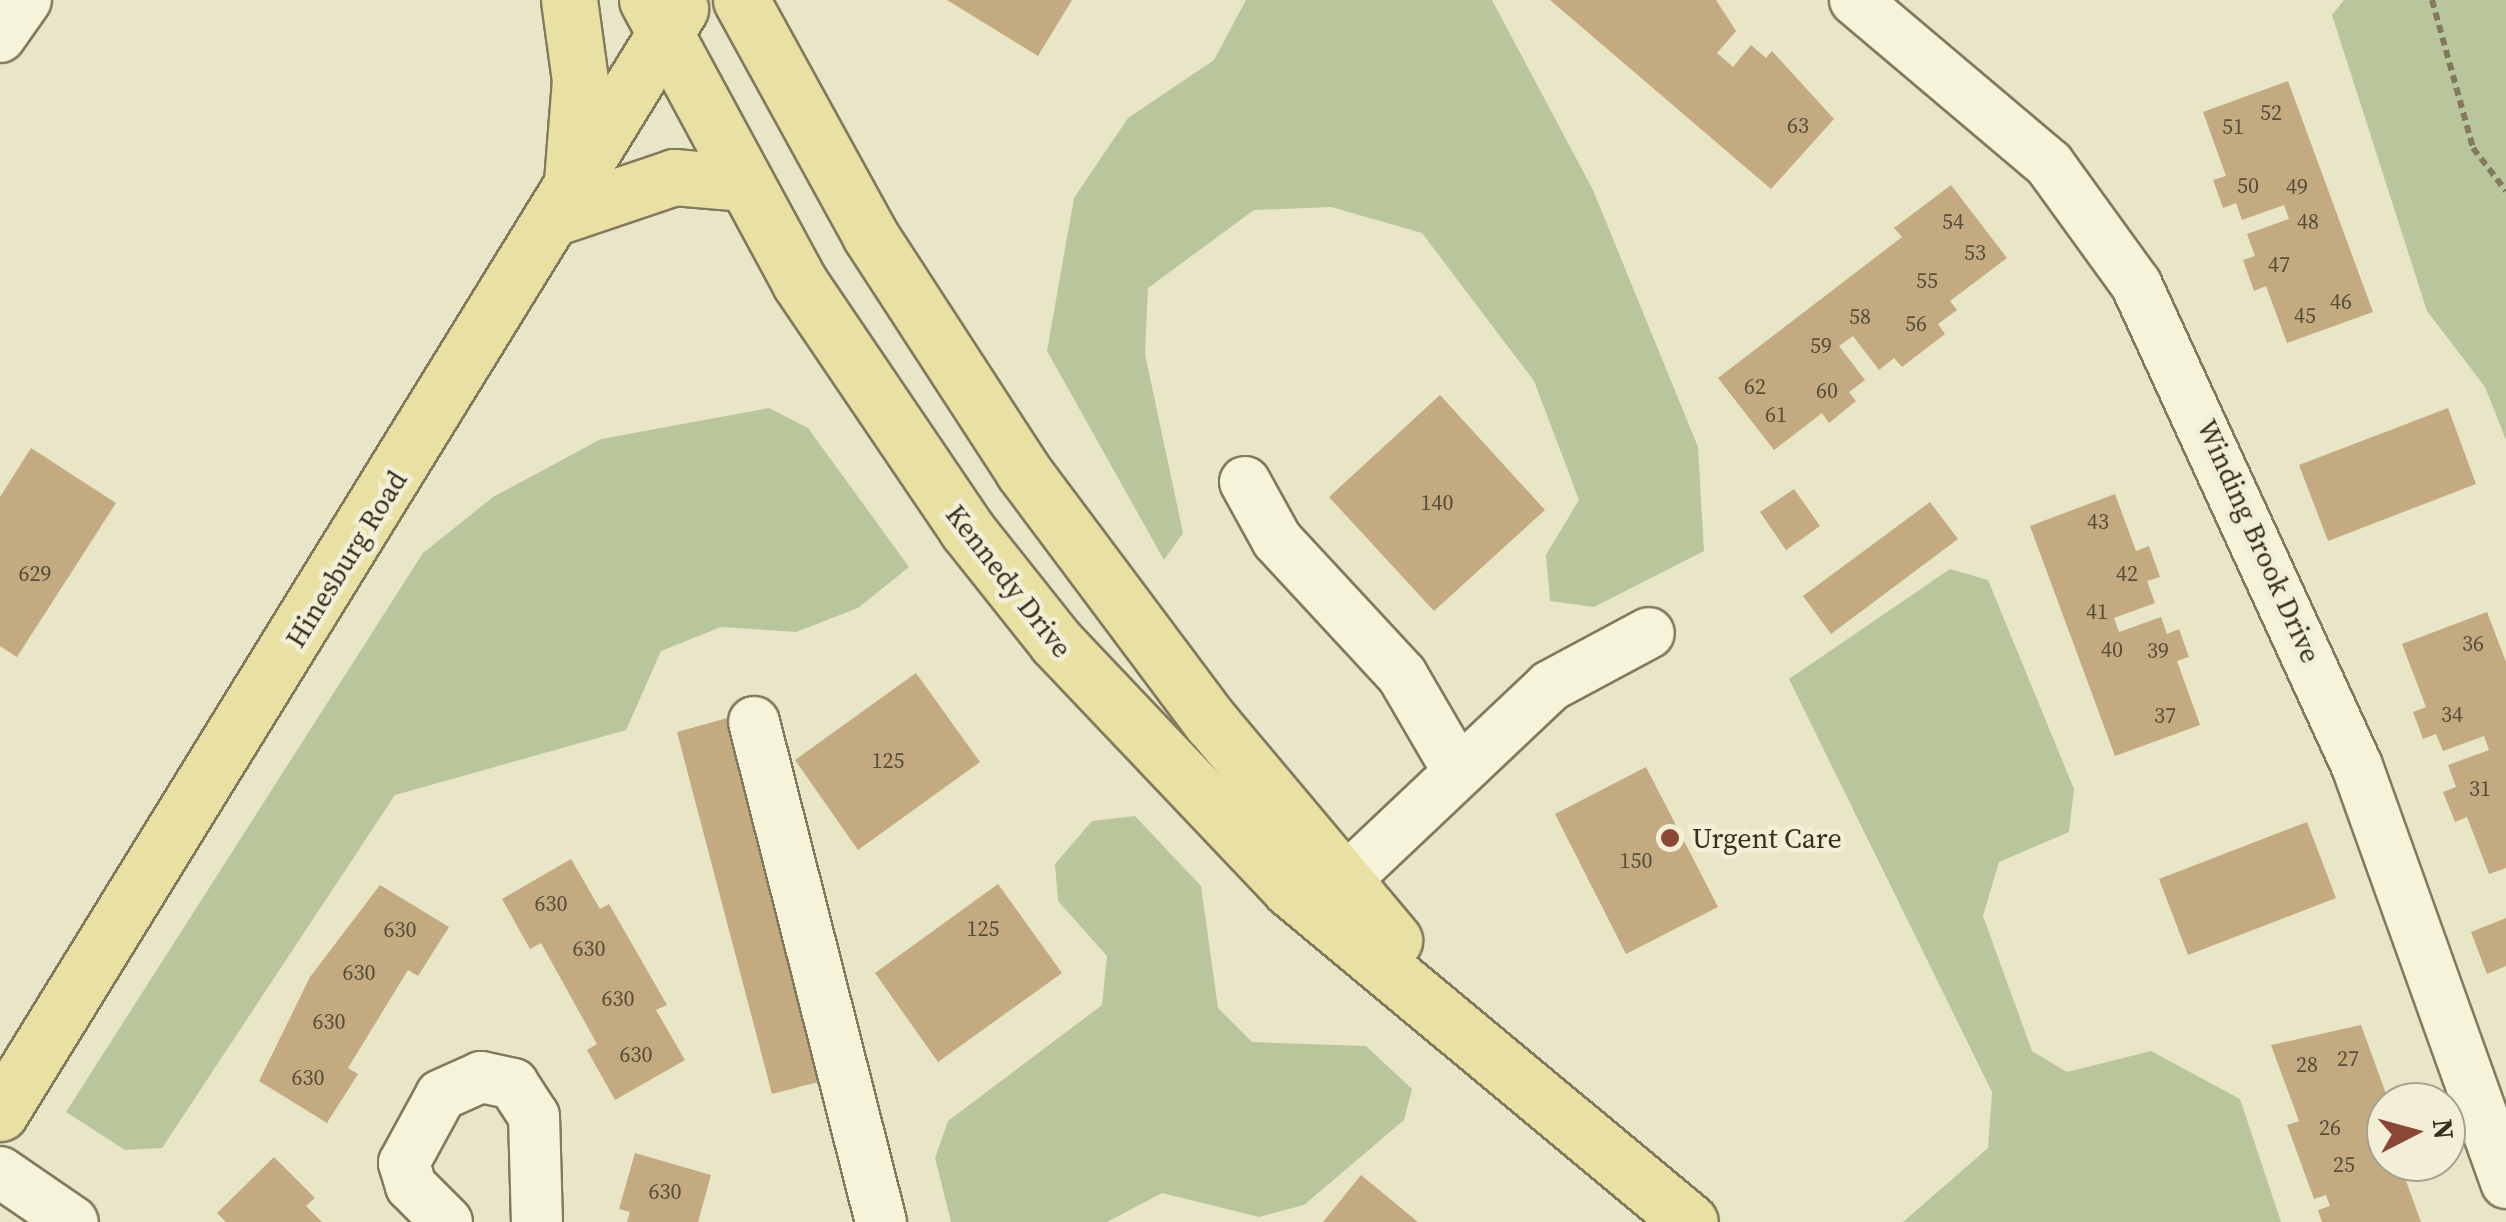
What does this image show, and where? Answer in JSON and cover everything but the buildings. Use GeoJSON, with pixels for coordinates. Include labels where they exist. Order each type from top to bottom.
{"type":"FeatureCollection","features":[{"type":"Feature","properties":{"kind":"main road"},"geometry":{"type":"LineString","coordinates":[[569,0],[580,80],[564,204],[674,178],[742,183]]}},
{"type":"Feature","properties":{"kind":"main road","name":"Kennedy Drive"},"geometry":{"type":"LineString","coordinates":[[740,0],[870,235],[1023,472],[1113,598],[1343,882],[1498,1058]]}},
{"type":"Feature","properties":{"kind":"main road","name":"Hinesburg Road"},"geometry":{"type":"LineString","coordinates":[[0,1113],[564,204],[666,12]]}},
{"type":"Feature","properties":{"kind":"main road","name":"Kennedy Drive"},"geometry":{"type":"LineString","coordinates":[[666,12],[742,183],[880,406],[1056,642],[1290,889],[1498,1058],[1690,1222]]}},
{"type":"Feature","properties":{"kind":"street"},"geometry":{"type":"LineString","coordinates":[[0,37],[26,0]]}},
{"type":"Feature","properties":{"kind":"street","name":"Winding Brook Drive"},"geometry":{"type":"LineString","coordinates":[[1856,0],[2049,164],[2136,284],[2357,766],[2506,1183]]}},
{"type":"Feature","properties":{"kind":"street"},"geometry":{"type":"LineString","coordinates":[[1245,482],[1277,540],[1402,675],[1456,766]]}},
{"type":"Feature","properties":{"kind":"street"},"geometry":{"type":"LineString","coordinates":[[1343,882],[1456,766],[1550,686],[1650,633]]}},
{"type":"Feature","properties":{"kind":"street"},"geometry":{"type":"LineString","coordinates":[[754,722],[882,1222]]}},
{"type":"Feature","properties":{"kind":"street"},"geometry":{"type":"LineString","coordinates":[[447,1222],[411,1186],[404,1163],[441,1096],[481,1077],[513,1084],[534,1116],[537,1222]]}},
{"type":"Feature","properties":{"kind":"street"},"geometry":{"type":"LineString","coordinates":[[0,1172],[73,1222]]}},
{"type":"Feature","properties":{"kind":"path"},"geometry":{"type":"LineString","coordinates":[[2432,0],[2474,148],[2506,191]]}},
{"type":"Feature","properties":{"kind":"green space"},"geometry":{"type":"Polygon","coordinates":[[[1246,0],[1492,0],[1593,190],[1698,447],[1704,551],[1594,607],[1550,601],[1546,555],[1579,500],[1534,381],[1422,233],[1331,207],[1254,210],[1148,288],[1145,354],[1183,533],[1164,560],[1047,351],[1074,198],[1128,118],[1214,60],[1246,0]]]}},
{"type":"Feature","properties":{"kind":"green space"},"geometry":{"type":"Polygon","coordinates":[[[2344,0],[2506,0],[2506,440],[2485,387],[2427,311],[2332,15],[2344,0]]]}},
{"type":"Feature","properties":{"kind":"green space"},"geometry":{"type":"Polygon","coordinates":[[[769,408],[808,428],[909,567],[858,608],[796,632],[721,627],[661,651],[626,730],[395,795],[162,1148],[125,1150],[66,1112],[423,553],[493,497],[601,439],[769,408]]]}},
{"type":"Feature","properties":{"kind":"green space"},"geometry":{"type":"Polygon","coordinates":[[[1950,569],[1988,580],[2074,789],[2069,832],[1999,862],[1983,916],[2032,1051],[2067,1072],[2151,1051],[2240,1099],[2281,1222],[1903,1222],[1988,1148],[1992,1092],[1789,679],[1950,569]]]}},
{"type":"Feature","properties":{"kind":"green space"},"geometry":{"type":"Polygon","coordinates":[[[1135,816],[1201,886],[1218,1008],[1252,1042],[1366,1046],[1412,1089],[1404,1120],[1304,1205],[1259,1217],[1162,1193],[1107,1222],[951,1222],[935,1158],[948,1121],[1102,1005],[1107,956],[1058,901],[1055,864],[1092,821],[1135,816]]]}},
{"type":"Feature","properties":{"kind":"place","name":"Urgent Care"},"geometry":{"type":"Point","coordinates":[1670,838]}}]}
